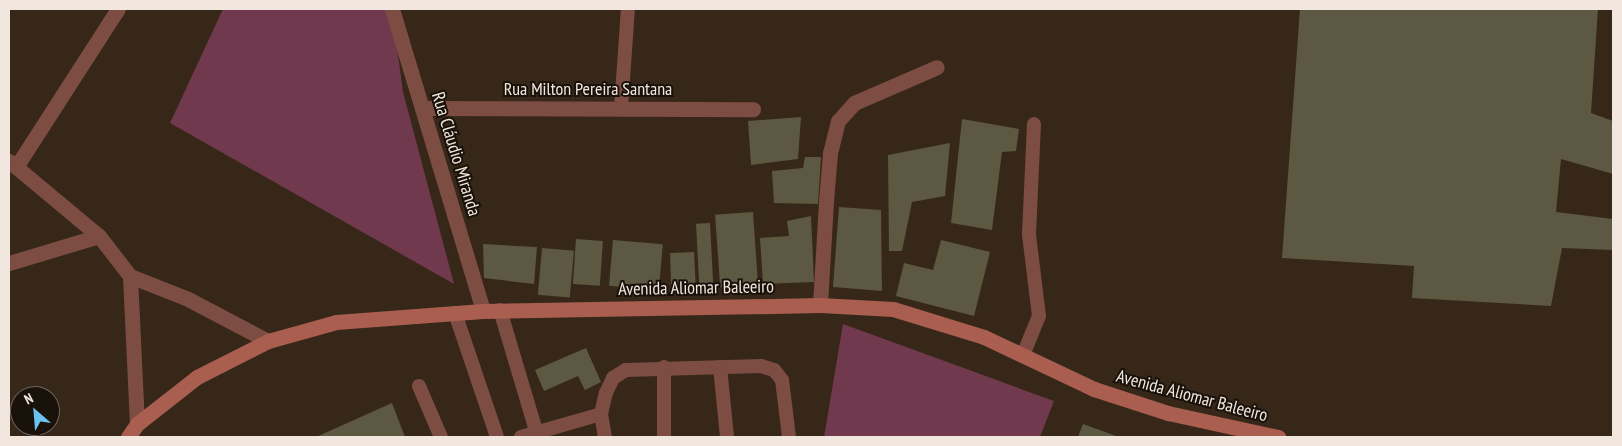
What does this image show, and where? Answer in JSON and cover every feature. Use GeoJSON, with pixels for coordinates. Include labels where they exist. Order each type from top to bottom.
{"type":"FeatureCollection","features":[{"type":"Feature","properties":{"kind":"main road","name":"Avenida Aliomar Baleeiro"},"geometry":{"type":"LineString","coordinates":[[128,437],[137,424],[197,377],[268,341],[336,322],[500,310],[820,305],[893,310],[984,337],[1094,389],[1168,413],[1278,437]]}},
{"type":"Feature","properties":{"kind":"street"},"geometry":{"type":"LineString","coordinates":[[118,9],[13,164],[98,236],[130,276],[188,299],[268,341]]}},
{"type":"Feature","properties":{"kind":"street","name":"Rua Cláudio Miranda"},"geometry":{"type":"LineString","coordinates":[[392,9],[483,311]]}},
{"type":"Feature","properties":{"kind":"street"},"geometry":{"type":"LineString","coordinates":[[820,305],[828,182],[838,121],[854,103],[937,67]]}},
{"type":"Feature","properties":{"kind":"street","name":"Rua Milton Pereira Santana"},"geometry":{"type":"LineString","coordinates":[[422,108],[753,109]]}},
{"type":"Feature","properties":{"kind":"street"},"geometry":{"type":"LineString","coordinates":[[9,263],[98,236]]}},
{"type":"Feature","properties":{"kind":"street"},"geometry":{"type":"LineString","coordinates":[[130,276],[137,424]]}},
{"type":"Feature","properties":{"kind":"lane"},"geometry":{"type":"LineString","coordinates":[[621,108],[628,9]]}},
{"type":"Feature","properties":{"kind":"lane"},"geometry":{"type":"LineString","coordinates":[[1023,355],[1039,316],[1029,234],[1034,124]]}},
{"type":"Feature","properties":{"kind":"lane"},"geometry":{"type":"LineString","coordinates":[[500,310],[536,431]]}},
{"type":"Feature","properties":{"kind":"lane"},"geometry":{"type":"LineString","coordinates":[[455,313],[496,437]]}},
{"type":"Feature","properties":{"kind":"lane"},"geometry":{"type":"LineString","coordinates":[[605,437],[602,414],[613,378],[626,370],[664,367],[761,366],[774,370],[785,394],[789,437]]}},
{"type":"Feature","properties":{"kind":"lane"},"geometry":{"type":"LineString","coordinates":[[664,367],[664,437]]}},
{"type":"Feature","properties":{"kind":"lane"},"geometry":{"type":"LineString","coordinates":[[720,367],[727,437]]}},
{"type":"Feature","properties":{"kind":"lane"},"geometry":{"type":"LineString","coordinates":[[419,386],[441,437]]}},
{"type":"Feature","properties":{"kind":"lane"},"geometry":{"type":"LineString","coordinates":[[521,437],[536,431],[602,414]]}},
{"type":"Feature","properties":{"kind":"shaded area"},"geometry":{"type":"Polygon","coordinates":[[[223,9],[392,9],[403,92],[454,284],[170,123],[223,9]]]}},
{"type":"Feature","properties":{"kind":"shaded area"},"geometry":{"type":"Polygon","coordinates":[[[843,324],[1054,401],[1040,437],[824,437],[843,324]]]}},
{"type":"Feature","properties":{"kind":"building"},"geometry":{"type":"Polygon","coordinates":[[[1300,9],[1598,9],[1591,113],[1613,121],[1613,174],[1561,159],[1556,212],[1613,219],[1613,250],[1562,248],[1551,306],[1412,298],[1414,266],[1282,258],[1300,9]]]}},
{"type":"Feature","properties":{"kind":"building"},"geometry":{"type":"Polygon","coordinates":[[[801,117],[798,159],[751,165],[748,121],[801,117]]]}},
{"type":"Feature","properties":{"kind":"building"},"geometry":{"type":"Polygon","coordinates":[[[962,119],[1019,129],[1016,151],[1002,152],[992,230],[951,223],[962,119]]]}},
{"type":"Feature","properties":{"kind":"building"},"geometry":{"type":"Polygon","coordinates":[[[950,143],[945,196],[912,202],[902,251],[889,251],[888,155],[950,143]]]}},
{"type":"Feature","properties":{"kind":"building"},"geometry":{"type":"Polygon","coordinates":[[[805,157],[821,157],[818,204],[774,203],[772,171],[803,168],[805,157]]]}},
{"type":"Feature","properties":{"kind":"building"},"geometry":{"type":"Polygon","coordinates":[[[839,207],[881,210],[882,291],[833,287],[839,207]]]}},
{"type":"Feature","properties":{"kind":"building"},"geometry":{"type":"Polygon","coordinates":[[[753,212],[758,285],[720,287],[715,215],[753,212]]]}},
{"type":"Feature","properties":{"kind":"building"},"geometry":{"type":"Polygon","coordinates":[[[811,216],[814,282],[763,284],[760,238],[789,236],[787,221],[811,216]]]}},
{"type":"Feature","properties":{"kind":"building"},"geometry":{"type":"Polygon","coordinates":[[[710,223],[713,289],[699,290],[696,224],[710,223]]]}},
{"type":"Feature","properties":{"kind":"building"},"geometry":{"type":"Polygon","coordinates":[[[576,239],[603,241],[600,286],[573,284],[576,239]]]}},
{"type":"Feature","properties":{"kind":"building"},"geometry":{"type":"Polygon","coordinates":[[[613,240],[663,244],[659,290],[609,286],[613,240]]]}},
{"type":"Feature","properties":{"kind":"building"},"geometry":{"type":"Polygon","coordinates":[[[941,240],[990,252],[974,316],[896,296],[904,263],[933,270],[941,240]]]}},
{"type":"Feature","properties":{"kind":"building"},"geometry":{"type":"Polygon","coordinates":[[[483,244],[537,247],[534,284],[484,278],[483,244]]]}},
{"type":"Feature","properties":{"kind":"building"},"geometry":{"type":"Polygon","coordinates":[[[542,248],[574,251],[570,298],[538,295],[542,248]]]}},
{"type":"Feature","properties":{"kind":"building"},"geometry":{"type":"Polygon","coordinates":[[[694,252],[696,292],[671,285],[670,253],[694,252]]]}},
{"type":"Feature","properties":{"kind":"building"},"geometry":{"type":"Polygon","coordinates":[[[586,348],[601,382],[585,390],[578,376],[544,391],[535,370],[586,348]]]}},
{"type":"Feature","properties":{"kind":"building"},"geometry":{"type":"Polygon","coordinates":[[[392,403],[405,437],[316,437],[392,403]]]}},
{"type":"Feature","properties":{"kind":"building"},"geometry":{"type":"Polygon","coordinates":[[[1083,424],[1119,437],[1078,437],[1083,424]]]}}]}
